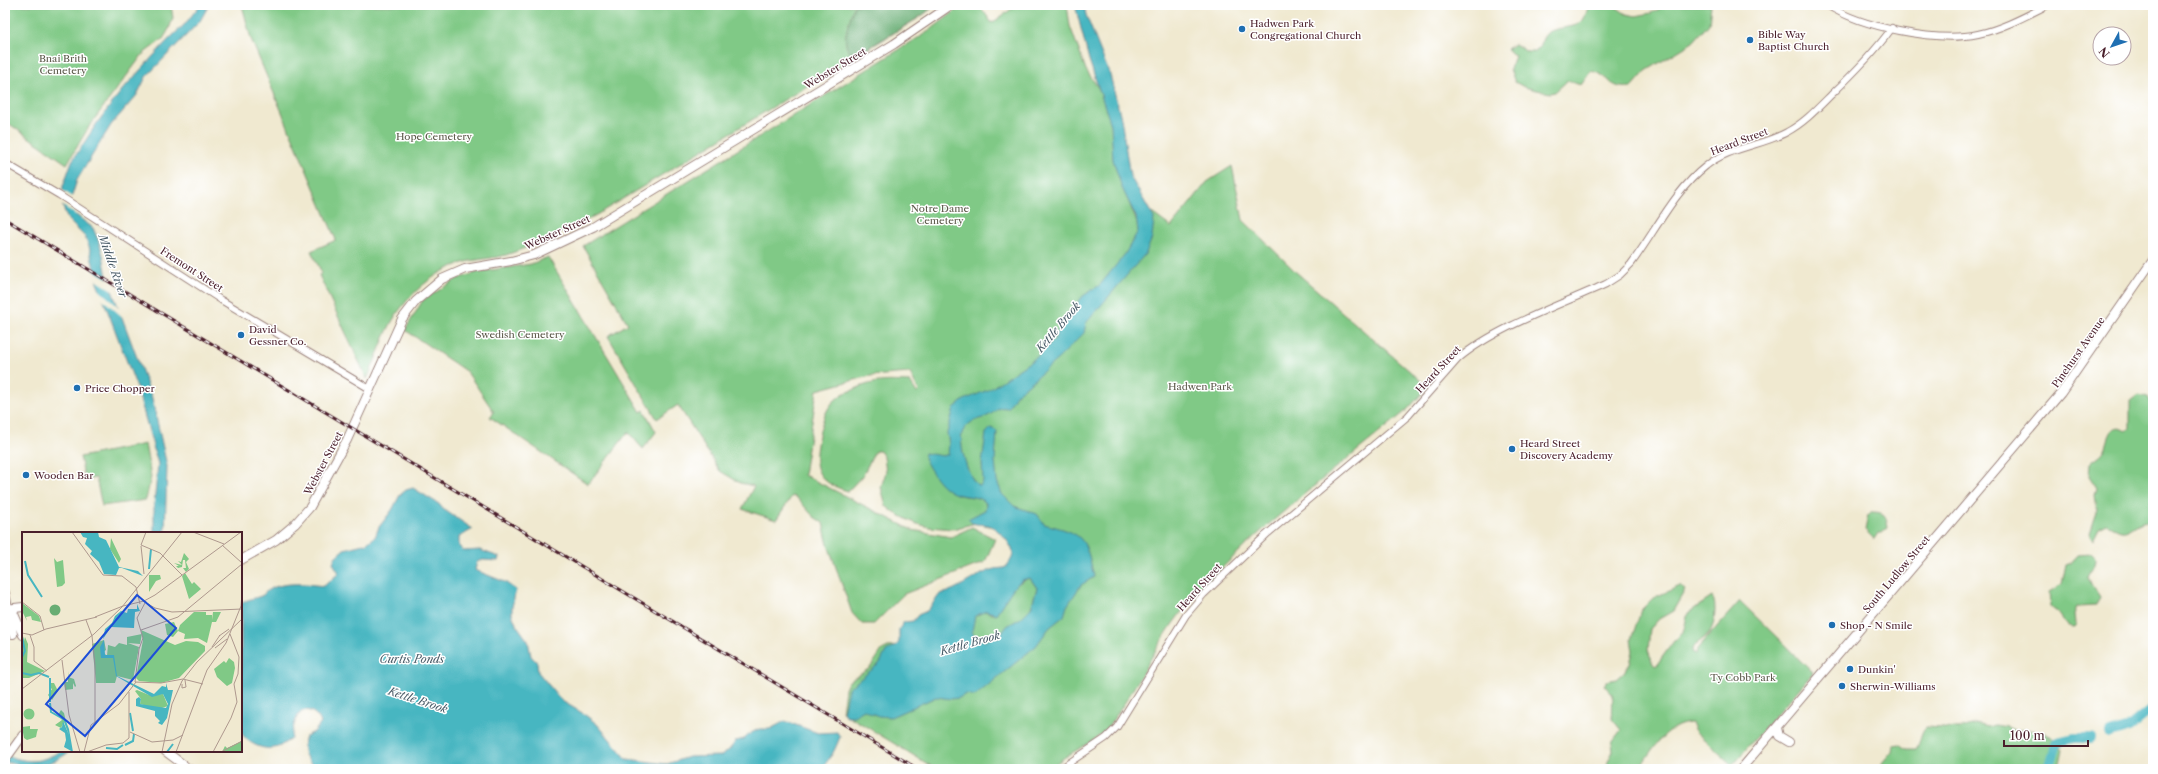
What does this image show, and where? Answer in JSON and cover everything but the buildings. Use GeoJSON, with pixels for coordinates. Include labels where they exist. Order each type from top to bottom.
{"type":"FeatureCollection","features":[{"type":"Feature","properties":{"kind":"main road","name":"Webster Street"},"geometry":{"type":"LineString","coordinates":[[242,559],[276,540],[295,524],[310,507],[347,440],[405,316],[416,301],[442,279],[465,269],[511,261],[534,255],[598,225],[894,44],[951,5]]}},
{"type":"Feature","properties":{"kind":"main road","name":"Pinehurst Avenue"},"geometry":{"type":"LineString","coordinates":[[2013,449],[2078,371],[2153,260]]}},
{"type":"Feature","properties":{"kind":"main road","name":"South Ludlow Street"},"geometry":{"type":"LineString","coordinates":[[1741,769],[2013,449]]}},
{"type":"Feature","properties":{"kind":"main road"},"geometry":{"type":"LineString","coordinates":[[5,593],[6,610],[13,634]]}},
{"type":"Feature","properties":{"kind":"main road"},"geometry":{"type":"LineString","coordinates":[[6,610],[22,607]]}},
{"type":"Feature","properties":{"kind":"main road"},"geometry":{"type":"LineString","coordinates":[[6,610],[14,614],[22,633]]}},
{"type":"Feature","properties":{"kind":"main road"},"geometry":{"type":"LineString","coordinates":[[5,629],[22,640]]}},
{"type":"Feature","properties":{"kind":"main road"},"geometry":{"type":"LineString","coordinates":[[1777,728],[1779,736],[1790,742]]}},
{"type":"Feature","properties":{"kind":"main road"},"geometry":{"type":"LineString","coordinates":[[5,760],[22,736]]}},
{"type":"Feature","properties":{"kind":"main road"},"geometry":{"type":"LineString","coordinates":[[166,752],[189,769]]}},
{"type":"Feature","properties":{"kind":"street"},"geometry":{"type":"LineString","coordinates":[[1827,5],[1858,21],[1940,36],[1965,37],[2004,26],[2048,5]]}},
{"type":"Feature","properties":{"kind":"street","name":"Heard Street"},"geometry":{"type":"LineString","coordinates":[[1060,769],[1106,738],[1117,727],[1186,616],[1221,576],[1266,535],[1408,416],[1458,359],[1467,352],[1500,333],[1606,284],[1620,275],[1631,264],[1693,177],[1710,163],[1719,158],[1778,136],[1795,127],[1815,111],[1864,63],[1892,28]]}},
{"type":"Feature","properties":{"kind":"street","name":"Fremont Street"},"geometry":{"type":"LineString","coordinates":[[5,163],[59,195],[220,300],[370,389]]}},
{"type":"Feature","properties":{"kind":"green space","name":"Bnai Brith Cemetery"},"geometry":{"type":"Polygon","coordinates":[[[5,5],[171,5],[173,18],[163,39],[143,54],[90,125],[67,164],[5,121],[5,5]]]}},
{"type":"Feature","properties":{"kind":"green space","name":"Hope Cemetery"},"geometry":{"type":"Polygon","coordinates":[[[242,5],[936,5],[920,17],[598,214],[575,226],[518,251],[502,256],[459,264],[438,274],[419,288],[396,315],[384,338],[367,379],[319,275],[322,273],[311,251],[336,240],[251,39],[242,5]]]}},
{"type":"Feature","properties":{"kind":"green space"},"geometry":{"type":"Polygon","coordinates":[[[854,5],[936,5],[920,17],[860,53],[849,52],[846,41],[847,29],[854,5]]]}},
{"type":"Feature","properties":{"kind":"green space"},"geometry":{"type":"Polygon","coordinates":[[[963,5],[979,5],[992,23],[1017,5],[1067,5],[1070,26],[1086,70],[1108,102],[1126,195],[1138,225],[1152,213],[1171,227],[1207,182],[1232,166],[1243,220],[1296,272],[1428,387],[1406,411],[1271,523],[1219,571],[1182,611],[1160,643],[1130,694],[1108,727],[1096,739],[1065,757],[1050,769],[936,769],[842,712],[845,689],[848,682],[870,668],[882,650],[888,647],[898,646],[981,612],[986,611],[992,614],[1013,588],[1024,580],[1030,578],[1037,588],[1031,608],[1043,599],[1023,561],[997,528],[976,523],[953,529],[929,527],[914,523],[893,512],[886,506],[881,487],[886,472],[884,457],[880,451],[875,451],[863,475],[848,491],[828,483],[818,471],[816,455],[819,435],[826,413],[831,404],[841,395],[859,387],[879,382],[910,382],[917,393],[919,391],[910,373],[870,376],[817,390],[804,475],[912,530],[951,537],[972,527],[995,539],[985,562],[904,594],[874,624],[862,624],[852,613],[828,545],[823,523],[814,517],[796,497],[792,496],[776,520],[742,509],[754,486],[740,483],[720,471],[678,405],[657,419],[608,336],[628,324],[583,246],[929,31],[963,5]],[[939,478],[959,495],[980,498],[986,504],[993,501],[939,478]]]}},
{"type":"Feature","properties":{"kind":"green space"},"geometry":{"type":"Polygon","coordinates":[[[1589,5],[1613,5],[1626,14],[1636,16],[1651,13],[1667,5],[1711,5],[1709,24],[1693,42],[1646,71],[1632,87],[1614,85],[1603,76],[1591,71],[1581,85],[1567,81],[1555,92],[1550,93],[1524,87],[1515,82],[1510,69],[1515,56],[1507,49],[1515,44],[1527,52],[1535,52],[1541,46],[1543,38],[1547,33],[1559,28],[1579,24],[1583,20],[1589,5]]]}},
{"type":"Feature","properties":{"kind":"green space","name":"Swedish Cemetery"},"geometry":{"type":"Polygon","coordinates":[[[548,257],[641,412],[644,410],[656,432],[643,449],[628,432],[588,484],[490,417],[494,412],[467,372],[405,330],[423,300],[457,279],[478,272],[531,264],[548,257]]]}},
{"type":"Feature","properties":{"kind":"green space"},"geometry":{"type":"Polygon","coordinates":[[[2138,395],[2148,397],[2153,406],[2153,521],[2143,522],[2125,531],[2121,531],[2107,524],[2099,528],[2093,540],[2089,533],[2097,509],[2095,494],[2097,488],[2089,476],[2090,463],[2103,452],[2112,431],[2121,428],[2127,431],[2130,428],[2130,401],[2138,395]]]}},
{"type":"Feature","properties":{"kind":"green space"},"geometry":{"type":"Polygon","coordinates":[[[145,444],[151,477],[146,500],[102,506],[96,478],[85,480],[80,457],[145,444]]]}},
{"type":"Feature","properties":{"kind":"green space"},"geometry":{"type":"Polygon","coordinates":[[[1872,512],[1884,515],[1888,528],[1882,533],[1878,533],[1874,539],[1865,530],[1868,516],[1872,512]]]}},
{"type":"Feature","properties":{"kind":"green space"},"geometry":{"type":"Polygon","coordinates":[[[2090,553],[2096,559],[2096,562],[2087,578],[2100,598],[2096,606],[2077,607],[2074,614],[2075,624],[2073,627],[2069,627],[2065,624],[2059,614],[2050,606],[2049,592],[2062,584],[2066,564],[2071,562],[2078,554],[2090,553]]]}},
{"type":"Feature","properties":{"kind":"green space","name":"Ty Cobb Park"},"geometry":{"type":"Polygon","coordinates":[[[1680,586],[1685,590],[1673,611],[1659,619],[1650,629],[1648,650],[1653,664],[1656,666],[1674,641],[1683,633],[1688,613],[1712,597],[1714,600],[1715,610],[1711,631],[1697,644],[1692,652],[1696,654],[1697,649],[1740,601],[1813,673],[1732,765],[1695,731],[1691,723],[1682,724],[1674,728],[1660,739],[1639,769],[1627,769],[1621,765],[1611,768],[1607,764],[1613,751],[1612,742],[1621,730],[1612,719],[1613,695],[1604,685],[1607,681],[1616,679],[1630,664],[1633,651],[1631,639],[1642,609],[1653,598],[1680,586]]]}},
{"type":"Feature","properties":{"kind":"green space"},"geometry":{"type":"Polygon","coordinates":[[[1974,724],[1989,727],[1995,725],[2014,730],[2031,730],[2044,733],[2054,738],[2063,749],[2059,768],[1882,769],[1882,763],[1892,751],[1893,745],[1900,744],[1907,749],[1916,749],[1926,727],[1958,729],[1974,724]]]}},
{"type":"Feature","properties":{"kind":"water"},"geometry":{"type":"Polygon","coordinates":[[[200,5],[209,5],[200,21],[146,77],[137,95],[111,125],[77,180],[71,199],[76,215],[93,228],[99,242],[107,277],[152,398],[167,466],[165,532],[154,532],[154,505],[158,464],[137,388],[97,283],[89,246],[85,237],[68,220],[62,204],[63,186],[72,161],[97,123],[122,90],[167,41],[185,24],[200,5]]]}},
{"type":"Feature","properties":{"kind":"water"},"geometry":{"type":"Polygon","coordinates":[[[1075,5],[1084,5],[1086,15],[1110,75],[1121,118],[1130,176],[1154,218],[1152,238],[1146,253],[1086,323],[1084,333],[1059,358],[1016,395],[1008,408],[999,408],[987,416],[970,423],[963,431],[962,443],[968,470],[972,478],[980,486],[983,481],[982,463],[986,433],[991,428],[997,431],[995,461],[997,481],[1002,494],[1014,506],[1037,514],[1044,524],[1068,531],[1081,539],[1088,553],[1094,577],[1081,585],[1067,606],[1064,616],[1049,628],[1036,646],[975,696],[966,694],[959,698],[951,699],[936,697],[891,717],[878,716],[864,710],[854,716],[847,716],[843,713],[848,689],[880,663],[886,651],[896,646],[899,642],[899,629],[904,622],[913,621],[918,615],[927,611],[940,594],[954,589],[994,569],[1006,567],[1012,557],[1012,549],[1000,532],[992,526],[974,524],[968,519],[985,510],[986,503],[977,498],[954,493],[943,486],[938,481],[924,458],[925,453],[943,456],[948,454],[949,444],[947,433],[954,408],[964,400],[990,389],[1037,357],[1054,340],[1061,324],[1083,296],[1100,285],[1125,254],[1138,231],[1136,217],[1122,188],[1113,160],[1111,125],[1089,60],[1075,5]],[[1030,578],[1022,580],[1014,587],[996,614],[986,611],[975,616],[972,631],[975,638],[986,641],[992,637],[999,637],[1007,626],[1021,618],[1031,608],[1037,588],[1030,578]]]}},
{"type":"Feature","properties":{"kind":"water","name":"Curtis Ponds"},"geometry":{"type":"Polygon","coordinates":[[[413,488],[439,504],[443,509],[473,529],[459,537],[459,546],[463,551],[480,550],[499,557],[498,561],[483,560],[477,562],[475,570],[505,582],[516,590],[512,614],[516,624],[528,641],[531,656],[537,662],[538,672],[562,701],[584,714],[597,724],[627,759],[667,764],[688,757],[721,756],[729,750],[736,741],[744,739],[759,729],[770,729],[785,721],[818,733],[837,732],[840,737],[832,755],[819,769],[334,769],[329,763],[315,768],[304,753],[304,746],[306,736],[314,732],[321,723],[314,713],[308,711],[300,713],[295,723],[291,739],[281,745],[275,748],[264,748],[253,744],[242,733],[242,603],[262,596],[268,590],[281,585],[296,584],[324,586],[339,573],[333,563],[335,557],[344,549],[367,543],[375,537],[379,527],[392,510],[400,495],[406,490],[413,488]]]}},
{"type":"Feature","properties":{"kind":"water"},"geometry":{"type":"Polygon","coordinates":[[[59,752],[69,752],[47,764],[31,766],[5,762],[5,755],[21,760],[33,761],[59,752]]]}},
{"type":"Feature","properties":{"kind":"pier"},"geometry":{"type":"Polygon","coordinates":[[[61,189],[74,198],[78,213],[76,215],[60,204],[61,189]]]}},
{"type":"Feature","properties":{"kind":"pier"},"geometry":{"type":"Polygon","coordinates":[[[93,270],[110,280],[114,291],[94,279],[93,270]]]}},
{"type":"Feature","properties":{"kind":"pier"},"geometry":{"type":"Polygon","coordinates":[[[96,287],[122,310],[126,320],[99,296],[96,287]]]}},
{"type":"Feature","properties":{"kind":"waterway","name":"Kettle Brook"},"geometry":{"type":"LineString","coordinates":[[2110,733],[2130,727],[2153,708]]}},
{"type":"Feature","properties":{"kind":"waterway","name":"Kettle Brook"},"geometry":{"type":"LineString","coordinates":[[2049,769],[2057,742],[2074,738],[2091,738]]}},
{"type":"Feature","properties":{"kind":"railway"},"geometry":{"type":"LineString","coordinates":[[5,219],[918,769]]}},
{"type":"Feature","properties":{"kind":"place","name":"Hadwen Park Congregational Church"},"geometry":{"type":"Point","coordinates":[1242,29]}},
{"type":"Feature","properties":{"kind":"place","name":"Bible Way Baptist Church"},"geometry":{"type":"Point","coordinates":[1750,40]}},
{"type":"Feature","properties":{"kind":"place","name":"David Gessner Co."},"geometry":{"type":"Point","coordinates":[241,335]}},
{"type":"Feature","properties":{"kind":"place","name":"Price Chopper"},"geometry":{"type":"Point","coordinates":[77,388]}},
{"type":"Feature","properties":{"kind":"place","name":"Heard Street Discovery Academy"},"geometry":{"type":"Point","coordinates":[1512,449]}},
{"type":"Feature","properties":{"kind":"place","name":"Wooden Bar"},"geometry":{"type":"Point","coordinates":[26,475]}},
{"type":"Feature","properties":{"kind":"place","name":"Shop - N Smile"},"geometry":{"type":"Point","coordinates":[1832,625]}},
{"type":"Feature","properties":{"kind":"place","name":"Dunkin'"},"geometry":{"type":"Point","coordinates":[1850,669]}},
{"type":"Feature","properties":{"kind":"place","name":"Sherwin-Williams"},"geometry":{"type":"Point","coordinates":[1842,686]}},
{"type":"Feature","properties":{"kind":"park label","name":"Notre Dame Cemetery"},"geometry":{"type":"Point","coordinates":[940,214]}},
{"type":"Feature","properties":{"kind":"park label","name":"Hadwen Park"},"geometry":{"type":"Point","coordinates":[1200,386]}},
{"type":"Feature","properties":{"kind":"water label","name":"Middle River"},"geometry":{"type":"Point","coordinates":[113,266]}}]}
